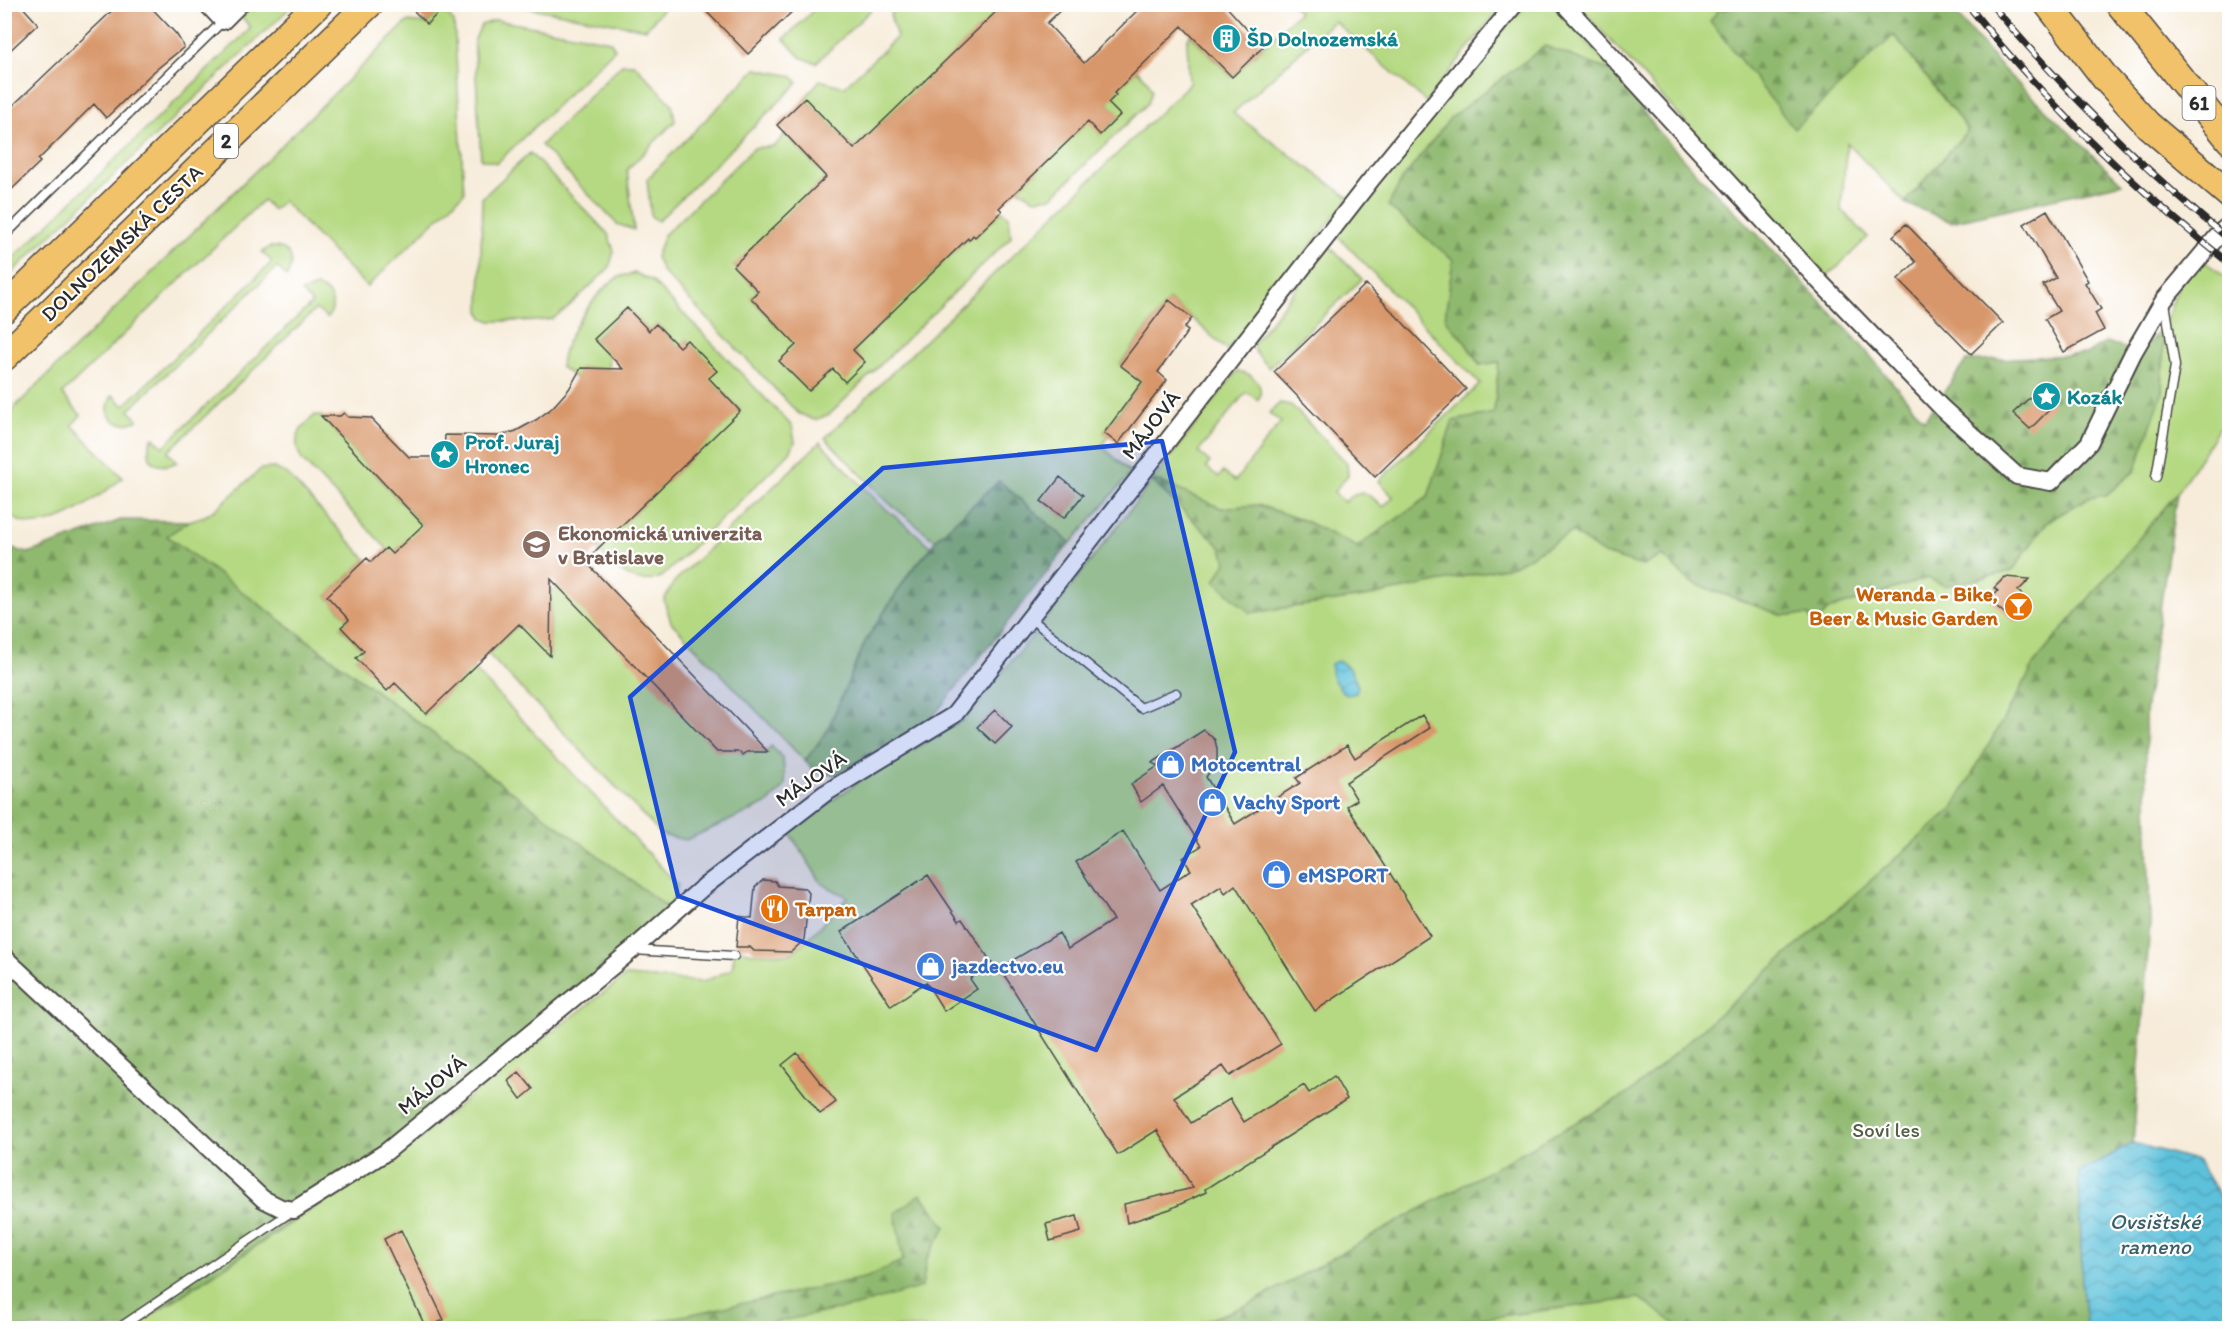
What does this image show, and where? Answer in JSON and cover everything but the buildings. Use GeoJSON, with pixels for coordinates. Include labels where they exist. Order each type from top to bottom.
{"type":"FeatureCollection","features":[{"type":"Feature","properties":{"kind":"main road","name":"DOLNOZEMSKÁ CESTA"},"geometry":{"type":"LineString","coordinates":[[4,309],[318,4]]}},
{"type":"Feature","properties":{"kind":"main road","name":"DOLNOZEMSKÁ CESTA"},"geometry":{"type":"LineString","coordinates":[[4,357],[369,4]]}},
{"type":"Feature","properties":{"kind":"main road"},"geometry":{"type":"LineString","coordinates":[[2048,4],[2106,80],[2148,125],[2229,195]]}},
{"type":"Feature","properties":{"kind":"main road","name":"61"},"geometry":{"type":"LineString","coordinates":[[2120,4],[2229,140]]}},
{"type":"Feature","properties":{"kind":"street"},"geometry":{"type":"LineString","coordinates":[[207,4],[223,21],[240,4]]}},
{"type":"Feature","properties":{"kind":"street","name":"MÁJOVÁ"},"geometry":{"type":"LineString","coordinates":[[294,1210],[386,1152],[633,950],[701,889],[824,794],[954,715],[1363,189],[1515,4]]}},
{"type":"Feature","properties":{"kind":"street"},"geometry":{"type":"LineString","coordinates":[[1564,4],[1819,281],[1942,408],[2017,476],[2051,482],[2089,443],[2133,353],[2164,300],[2229,224]]}},
{"type":"Feature","properties":{"kind":"street"},"geometry":{"type":"LineString","coordinates":[[4,957],[263,1199],[281,1208],[294,1210]]}},
{"type":"Feature","properties":{"kind":"lane"},"geometry":{"type":"LineString","coordinates":[[4,236],[223,21]]}},
{"type":"Feature","properties":{"kind":"lane"},"geometry":{"type":"LineString","coordinates":[[2156,477],[2175,366],[2164,300]]}},
{"type":"Feature","properties":{"kind":"lane"},"geometry":{"type":"LineString","coordinates":[[1030,618],[1141,708],[1176,693]]}},
{"type":"Feature","properties":{"kind":"lane"},"geometry":{"type":"LineString","coordinates":[[633,950],[734,956]]}},
{"type":"Feature","properties":{"kind":"lane"},"geometry":{"type":"LineString","coordinates":[[119,1329],[294,1210]]}},
{"type":"Feature","properties":{"kind":"highlighted area"},"geometry":{"type":"Polygon","coordinates":[[[1162,441],[1235,752],[1096,1050],[678,896],[630,697],[883,468],[1162,441]]]}},
{"type":"Feature","properties":{"kind":"green space"},"geometry":{"type":"Polygon","coordinates":[[[253,5],[293,5],[5,279],[5,266],[251,28],[241,16],[253,5]]]}},
{"type":"Feature","properties":{"kind":"green space"},"geometry":{"type":"Polygon","coordinates":[[[513,5],[666,5],[646,29],[513,5]]]}},
{"type":"Feature","properties":{"kind":"green space"},"geometry":{"type":"Polygon","coordinates":[[[819,5],[876,5],[816,63],[800,57],[784,39],[819,5]]]}},
{"type":"Feature","properties":{"kind":"green space"},"geometry":{"type":"Polygon","coordinates":[[[901,5],[1004,5],[854,149],[805,98],[820,80],[844,87],[897,37],[890,14],[901,5]]]}},
{"type":"Feature","properties":{"kind":"green space"},"geometry":{"type":"Polygon","coordinates":[[[1293,5],[1502,5],[1426,102],[1334,21],[1233,113],[1349,198],[1227,350],[1169,300],[1120,364],[1142,382],[1104,432],[1108,436],[1102,446],[1131,473],[1071,543],[999,481],[935,540],[888,502],[825,438],[1189,84],[1187,41],[1190,35],[1232,77],[1263,47],[1261,45],[1266,44],[1299,12],[1293,5]]]}},
{"type":"Feature","properties":{"kind":"green space"},"geometry":{"type":"Polygon","coordinates":[[[1527,5],[1553,5],[1614,72],[1544,46],[1453,260],[1445,319],[1465,342],[1479,365],[1499,362],[1494,414],[1453,421],[1428,497],[1357,547],[1305,521],[1258,505],[1221,508],[1158,481],[1153,481],[1222,548],[1226,562],[1250,613],[1370,596],[1513,566],[1572,532],[1604,554],[1643,566],[1662,555],[1690,582],[1781,615],[1808,615],[1828,610],[1928,578],[1946,586],[2012,571],[2046,522],[2088,498],[2106,495],[2162,394],[2164,326],[2191,251],[2229,280],[2229,413],[2177,493],[2037,660],[1953,808],[1631,1092],[1248,1305],[1187,1328],[132,1328],[420,1138],[499,1072],[626,976],[703,982],[732,969],[735,949],[753,953],[791,954],[848,897],[822,884],[789,832],[865,777],[964,720],[1046,619],[1237,371],[1248,374],[1256,381],[1260,395],[1258,400],[1246,392],[1198,452],[1210,462],[1206,467],[1219,477],[1223,472],[1235,481],[1281,422],[1269,413],[1280,403],[1291,405],[1347,463],[1348,475],[1334,492],[1344,502],[1356,494],[1369,495],[1383,507],[1393,497],[1379,481],[1480,384],[1337,235],[1506,26],[1527,5]]]}},
{"type":"Feature","properties":{"kind":"green space"},"geometry":{"type":"Polygon","coordinates":[[[1578,5],[1870,5],[1968,130],[1905,203],[1847,143],[1841,209],[1868,237],[1827,277],[1578,5]]]}},
{"type":"Feature","properties":{"kind":"green space"},"geometry":{"type":"Polygon","coordinates":[[[1722,5],[1948,5],[2006,72],[2122,183],[1951,222],[1905,203],[1968,130],[1894,35],[1794,129],[1710,21],[1722,5]]]}},
{"type":"Feature","properties":{"kind":"green space"},"geometry":{"type":"Polygon","coordinates":[[[443,9],[454,22],[464,193],[367,287],[283,201],[273,210],[263,200],[62,394],[81,415],[72,425],[123,478],[81,508],[49,522],[32,524],[17,520],[4,509],[5,424],[14,408],[407,22],[427,24],[443,9]]]}},
{"type":"Feature","properties":{"kind":"green space"},"geometry":{"type":"Polygon","coordinates":[[[496,20],[610,41],[615,49],[497,163],[481,159],[474,42],[481,25],[496,20]]]}},
{"type":"Feature","properties":{"kind":"green space"},"geometry":{"type":"Polygon","coordinates":[[[1545,46],[1614,72],[1655,127],[1695,172],[1741,217],[1856,339],[1924,420],[1966,361],[2086,354],[2107,342],[2139,353],[2164,326],[2162,394],[2135,471],[2106,495],[2088,498],[2047,522],[2012,571],[1946,586],[1927,578],[1828,610],[1815,624],[1808,615],[1781,615],[1690,582],[1662,555],[1643,566],[1604,554],[1572,532],[1514,566],[1370,596],[1250,613],[1215,581],[1226,562],[1222,548],[1152,481],[1158,481],[1221,508],[1258,505],[1305,521],[1357,547],[1428,497],[1453,421],[1494,413],[1499,362],[1480,365],[1465,342],[1445,319],[1453,260],[1388,206],[1401,181],[1451,117],[1545,46]]]}},
{"type":"Feature","properties":{"kind":"green space"},"geometry":{"type":"Polygon","coordinates":[[[622,64],[634,64],[672,104],[675,121],[627,170],[634,230],[617,224],[541,145],[622,64]]]}},
{"type":"Feature","properties":{"kind":"green space"},"geometry":{"type":"Polygon","coordinates":[[[756,69],[792,76],[798,83],[658,221],[651,216],[647,179],[756,69]]]}},
{"type":"Feature","properties":{"kind":"green space"},"geometry":{"type":"Polygon","coordinates":[[[1137,70],[1147,80],[1152,90],[1148,103],[1052,197],[1035,199],[1018,189],[1103,107],[1100,134],[1120,116],[1108,103],[1114,93],[1137,70]]]}},
{"type":"Feature","properties":{"kind":"green space"},"geometry":{"type":"Polygon","coordinates":[[[785,134],[826,177],[734,266],[758,291],[751,298],[778,327],[785,320],[803,338],[780,361],[809,391],[848,355],[857,354],[853,350],[969,239],[968,230],[975,237],[1002,211],[1009,216],[1011,237],[829,415],[814,420],[798,413],[662,271],[656,257],[664,235],[754,148],[775,146],[785,134]]]}},
{"type":"Feature","properties":{"kind":"green space"},"geometry":{"type":"Polygon","coordinates":[[[530,153],[608,234],[614,251],[609,268],[565,310],[552,319],[491,321],[483,318],[480,311],[482,198],[530,153]]]}},
{"type":"Feature","properties":{"kind":"green space"},"geometry":{"type":"Polygon","coordinates":[[[1329,246],[1362,279],[1269,368],[1255,352],[1253,344],[1329,246]]]}},
{"type":"Feature","properties":{"kind":"green space"},"geometry":{"type":"Polygon","coordinates":[[[270,247],[283,249],[290,255],[291,265],[287,277],[277,267],[129,410],[138,420],[123,424],[112,419],[108,409],[113,395],[124,406],[272,262],[262,252],[270,247]]]}},
{"type":"Feature","properties":{"kind":"green space"},"geometry":{"type":"Polygon","coordinates":[[[635,273],[652,281],[792,426],[795,442],[790,452],[663,576],[652,580],[634,579],[626,575],[597,549],[740,410],[703,372],[710,364],[687,340],[679,347],[657,324],[649,331],[627,308],[594,339],[609,354],[608,369],[581,368],[576,378],[561,367],[573,331],[590,305],[617,278],[635,273]]]}},
{"type":"Feature","properties":{"kind":"green space"},"geometry":{"type":"Polygon","coordinates":[[[317,287],[326,292],[331,300],[332,309],[327,318],[316,309],[168,452],[177,462],[163,466],[153,461],[149,451],[153,437],[163,447],[312,303],[301,292],[317,287]]]}},
{"type":"Feature","properties":{"kind":"green space"},"geometry":{"type":"Polygon","coordinates":[[[315,415],[321,416],[427,530],[411,545],[407,540],[392,554],[302,460],[297,446],[298,435],[304,425],[315,415]]]}},
{"type":"Feature","properties":{"kind":"green space"},"geometry":{"type":"Polygon","coordinates":[[[820,442],[880,504],[932,547],[911,570],[866,640],[827,731],[805,761],[671,622],[664,600],[674,582],[820,442]]]}},
{"type":"Feature","properties":{"kind":"green space"},"geometry":{"type":"Polygon","coordinates":[[[274,468],[287,474],[366,559],[327,596],[349,620],[341,627],[364,651],[356,658],[387,690],[395,683],[426,714],[473,668],[678,885],[671,910],[167,536],[189,521],[205,516],[217,508],[261,469],[274,468]]]}},
{"type":"Feature","properties":{"kind":"green space"},"geometry":{"type":"Polygon","coordinates":[[[999,481],[1070,543],[929,722],[835,775],[815,772],[805,761],[827,731],[866,640],[911,571],[932,547],[935,540],[999,481]]]}},
{"type":"Feature","properties":{"kind":"green space","name":"Soví les"},"geometry":{"type":"Polygon","coordinates":[[[2177,493],[2145,713],[2150,924],[2133,1143],[2079,1173],[2082,1281],[2086,1328],[1681,1328],[1639,1298],[1460,1321],[1448,1328],[1187,1328],[1248,1305],[1631,1092],[1953,808],[2037,660],[2177,493]]]}},
{"type":"Feature","properties":{"kind":"green space"},"geometry":{"type":"Polygon","coordinates":[[[121,520],[189,521],[167,536],[671,910],[460,1089],[284,1227],[132,1328],[5,1328],[4,547],[28,553],[121,520]]]}},
{"type":"Feature","properties":{"kind":"green space"},"geometry":{"type":"Polygon","coordinates":[[[558,586],[743,755],[747,752],[767,752],[771,746],[783,758],[785,786],[768,803],[686,840],[662,835],[488,654],[519,624],[550,656],[551,604],[545,598],[558,586]]]}},
{"type":"Feature","properties":{"kind":"green space"},"geometry":{"type":"Polygon","coordinates":[[[921,1194],[946,1227],[927,1258],[922,1287],[856,1306],[746,1328],[624,1328],[868,1277],[903,1260],[895,1213],[921,1194]]]}},
{"type":"Feature","properties":{"kind":"green space"},"geometry":{"type":"Polygon","coordinates":[[[1639,1298],[1681,1328],[1448,1328],[1460,1321],[1639,1298]]]}},
{"type":"Feature","properties":{"kind":"water"},"geometry":{"type":"Polygon","coordinates":[[[1337,661],[1351,671],[1358,687],[1356,693],[1347,695],[1334,681],[1331,664],[1337,661]]]}},
{"type":"Feature","properties":{"kind":"water","name":"Ovsištské rameno"},"geometry":{"type":"Polygon","coordinates":[[[2133,1143],[2198,1161],[2229,1212],[2229,1328],[2086,1328],[2082,1281],[2079,1173],[2133,1143]]]}},
{"type":"Feature","properties":{"kind":"railway"},"geometry":{"type":"LineString","coordinates":[[1967,4],[2027,75],[2091,142],[2159,205],[2230,264]]}},
{"type":"Feature","properties":{"kind":"railway"},"geometry":{"type":"LineString","coordinates":[[1991,4],[2105,128],[2197,213],[2230,240]]}},
{"type":"Feature","properties":{"kind":"place","name":"ŠD Dolnozemská"},"geometry":{"type":"Point","coordinates":[1226,39]}},
{"type":"Feature","properties":{"kind":"place","name":"Kozák"},"geometry":{"type":"Point","coordinates":[2046,397]}},
{"type":"Feature","properties":{"kind":"place","name":"Prof. Juraj Hronec"},"geometry":{"type":"Point","coordinates":[444,454]}},
{"type":"Feature","properties":{"kind":"place","name":"Ekonomická univerzita v Bratislave"},"geometry":{"type":"Point","coordinates":[537,545]}},
{"type":"Feature","properties":{"kind":"place","name":"Weranda - Bike, Beer & Music Garden"},"geometry":{"type":"Point","coordinates":[2019,606]}},
{"type":"Feature","properties":{"kind":"place","name":"Motocentral"},"geometry":{"type":"Point","coordinates":[1170,764]}},
{"type":"Feature","properties":{"kind":"place","name":"Vachy Sport"},"geometry":{"type":"Point","coordinates":[1212,802]}},
{"type":"Feature","properties":{"kind":"place","name":"eMSPORT"},"geometry":{"type":"Point","coordinates":[1277,875]}},
{"type":"Feature","properties":{"kind":"place","name":"Tarpan"},"geometry":{"type":"Point","coordinates":[774,909]}},
{"type":"Feature","properties":{"kind":"place","name":"jazdectvo.eu"},"geometry":{"type":"Point","coordinates":[931,966]}}]}
